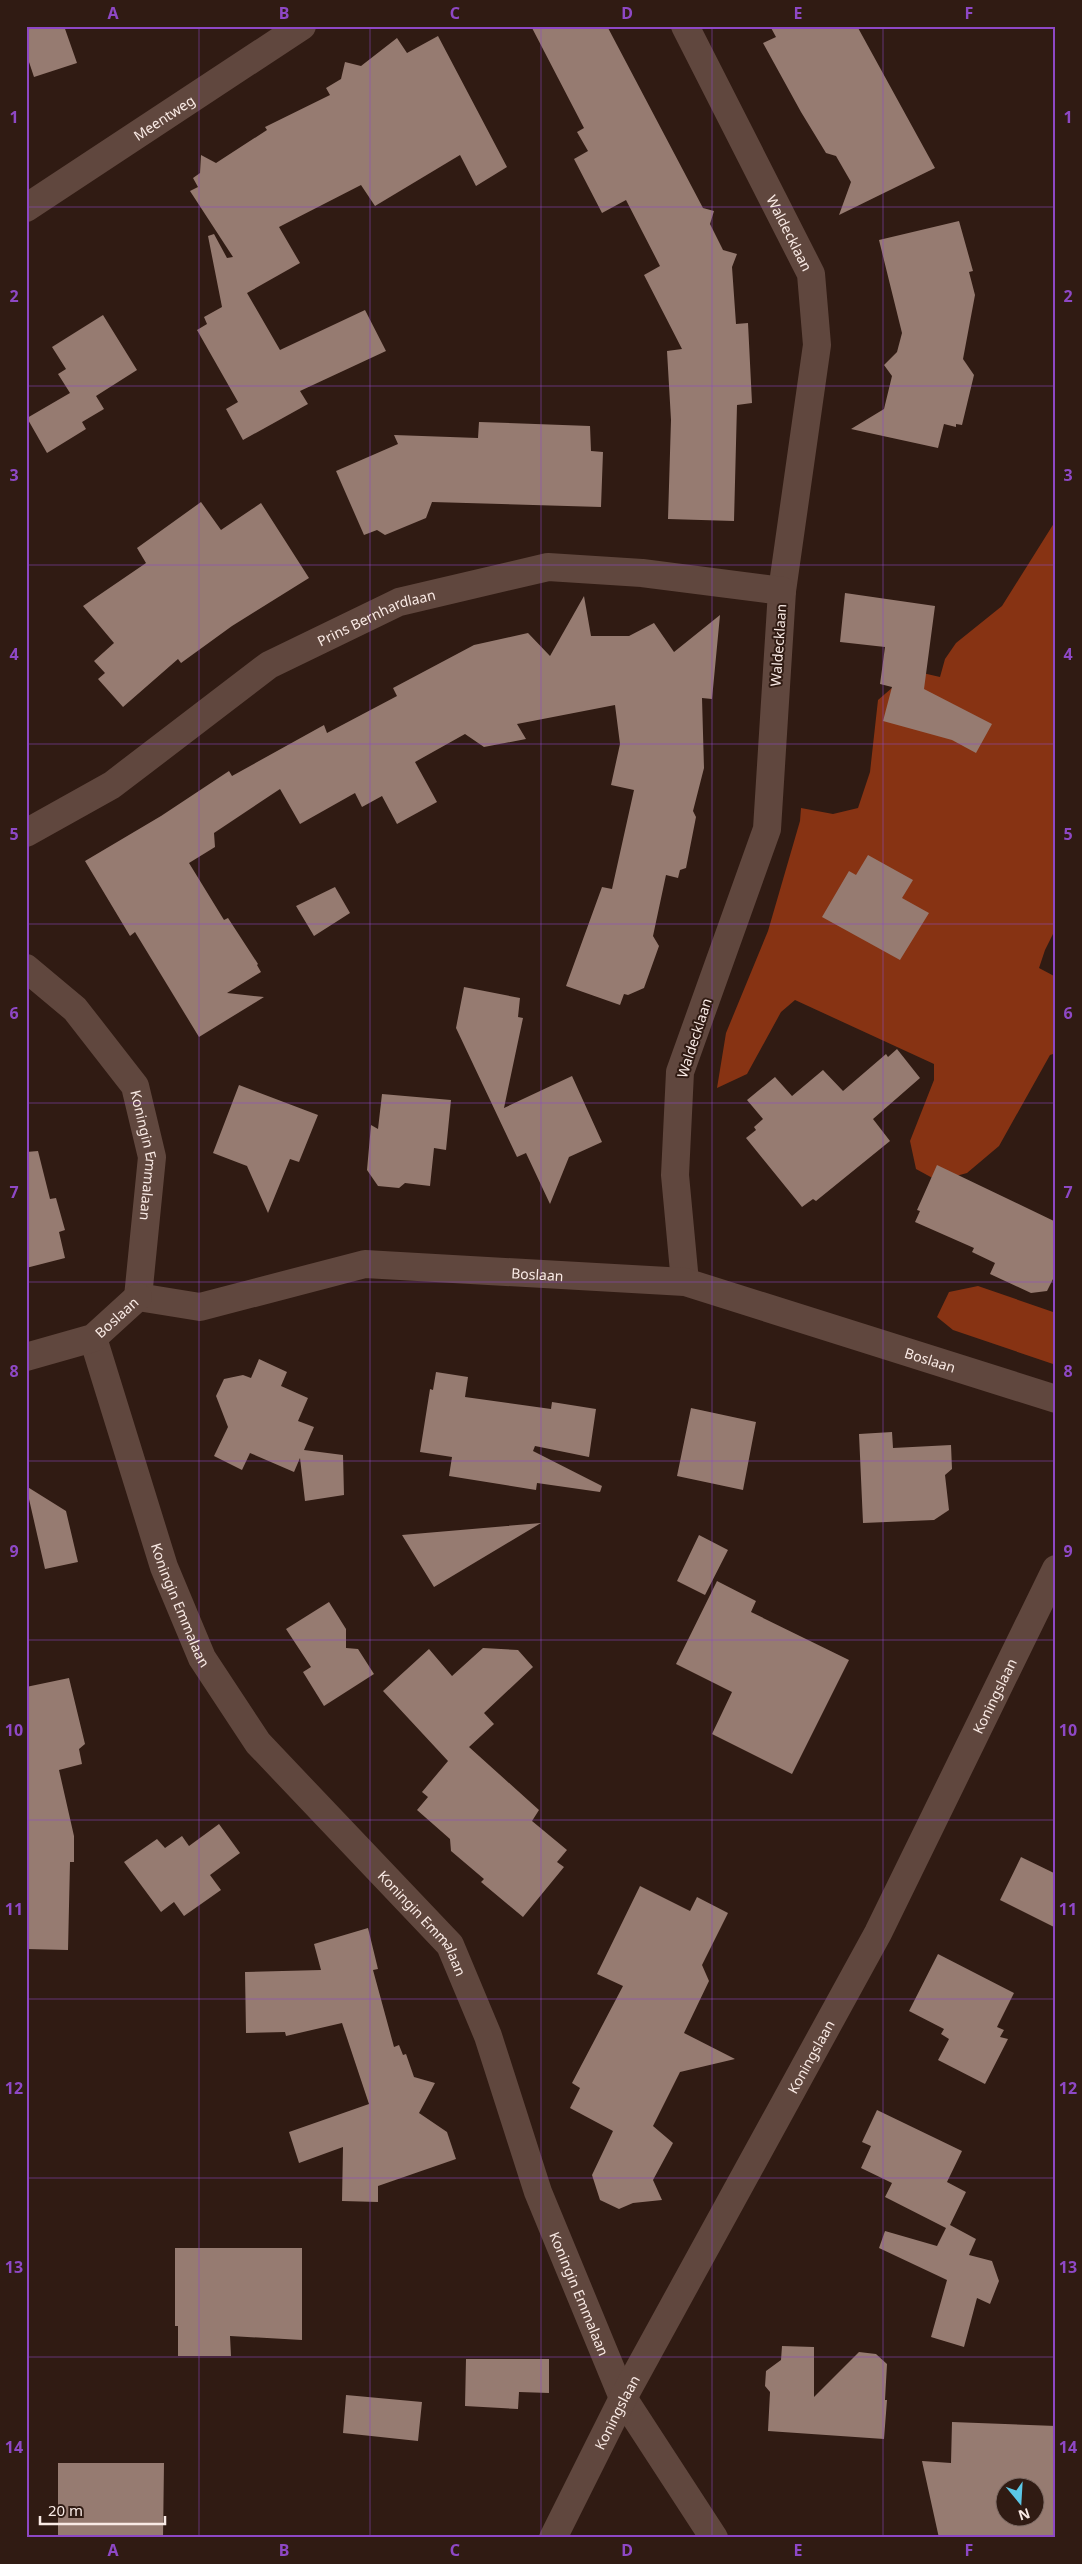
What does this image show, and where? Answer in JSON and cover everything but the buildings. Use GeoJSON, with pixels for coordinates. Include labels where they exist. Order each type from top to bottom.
{"type":"FeatureCollection","features":[{"type":"Feature","properties":{"kind":"street","name":"Meentweg"},"geometry":{"type":"LineString","coordinates":[[26,208],[302,26]]}},
{"type":"Feature","properties":{"kind":"street","name":"Waldecklaan"},"geometry":{"type":"LineString","coordinates":[[685,26],[811,274],[817,345],[782,590],[767,829],[680,1072],[675,1175],[685,1282]]}},
{"type":"Feature","properties":{"kind":"street","name":"Prins Bernhardlaan"},"geometry":{"type":"LineString","coordinates":[[26,833],[112,785],[269,665],[399,602],[548,567],[642,573],[782,590]]}},
{"type":"Feature","properties":{"kind":"street","name":"Koningin Emmalaan"},"geometry":{"type":"LineString","coordinates":[[26,968],[75,1009],[135,1086],[152,1158],[138,1297]]}},
{"type":"Feature","properties":{"kind":"street","name":"Boslaan"},"geometry":{"type":"LineString","coordinates":[[26,1357],[93,1338],[138,1297],[200,1307],[365,1264],[685,1282],[1056,1399]]}},
{"type":"Feature","properties":{"kind":"street","name":"Koningin Emmalaan"},"geometry":{"type":"LineString","coordinates":[[93,1338],[164,1567],[202,1658],[258,1743],[450,1945],[488,2036],[538,2192],[623,2398],[714,2538]]}},
{"type":"Feature","properties":{"kind":"street","name":"Koningslaan"},"geometry":{"type":"LineString","coordinates":[[553,2538],[623,2398],[878,1933],[1056,1569]]}},
{"type":"Feature","properties":{"kind":"shaded area"},"geometry":{"type":"Polygon","coordinates":[[[1056,520],[1056,928],[1045,950],[1039,968],[1056,977],[1056,1053],[1050,1055],[999,1146],[967,1173],[938,1181],[916,1169],[910,1141],[934,1080],[934,1064],[795,1000],[781,1012],[747,1074],[717,1088],[726,1033],[768,931],[800,821],[801,808],[833,814],[858,808],[870,772],[878,700],[900,681],[901,668],[940,677],[945,659],[956,643],[1002,606],[1056,520]]]}},
{"type":"Feature","properties":{"kind":"shaded area"},"geometry":{"type":"Polygon","coordinates":[[[978,1286],[1056,1313],[1056,1365],[953,1330],[937,1317],[949,1292],[978,1286]]]}}]}
